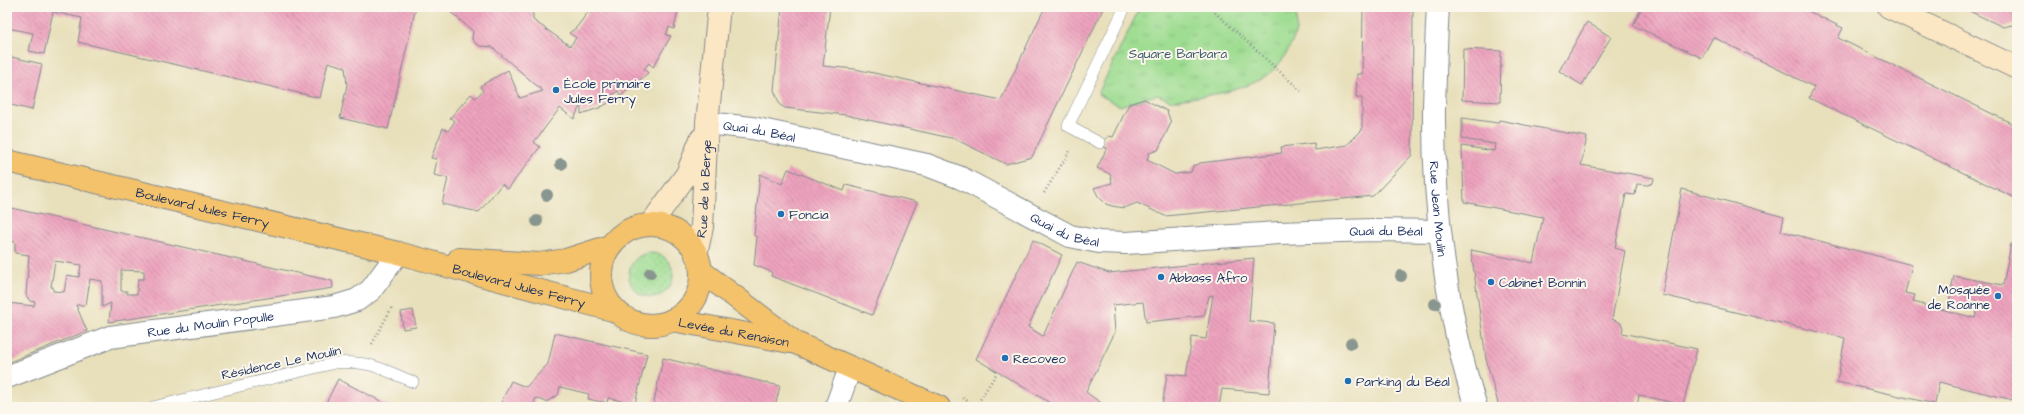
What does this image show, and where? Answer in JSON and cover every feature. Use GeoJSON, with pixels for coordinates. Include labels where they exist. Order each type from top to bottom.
{"type":"FeatureCollection","features":[{"type":"Feature","properties":{"kind":"main road","name":"Boulevard Jules Ferry"},"geometry":{"type":"LineString","coordinates":[[7,161],[398,253],[616,311]]}},
{"type":"Feature","properties":{"kind":"main road"},"geometry":{"type":"LineString","coordinates":[[650,226],[664,227],[678,233],[689,242],[698,263],[700,283],[691,305],[672,320],[661,324],[643,324],[626,318],[616,311],[607,300],[602,287],[601,272],[604,258],[610,246],[623,234],[636,228],[650,226]]}},
{"type":"Feature","properties":{"kind":"main road","name":"Boulevard Jules Ferry"},"geometry":{"type":"LineString","coordinates":[[398,253],[481,261],[539,264],[566,260],[610,246]]}},
{"type":"Feature","properties":{"kind":"main road","name":"Levée du Renaison"},"geometry":{"type":"LineString","coordinates":[[698,263],[796,343]]}},
{"type":"Feature","properties":{"kind":"main road","name":"Levée du Renaison"},"geometry":{"type":"LineString","coordinates":[[672,320],[796,343],[939,407]]}},
{"type":"Feature","properties":{"kind":"street","name":"Rue de la Berge"},"geometry":{"type":"LineString","coordinates":[[698,263],[704,204],[707,123],[719,7]]}},
{"type":"Feature","properties":{"kind":"street","name":"Rue Jean Moulin"},"geometry":{"type":"LineString","coordinates":[[1438,7],[1434,108],[1439,231],[1464,369],[1476,407]]}},
{"type":"Feature","properties":{"kind":"street"},"geometry":{"type":"LineString","coordinates":[[1889,7],[2017,68]]}},
{"type":"Feature","properties":{"kind":"street","name":"Rue de la Berge"},"geometry":{"type":"LineString","coordinates":[[650,226],[687,174],[707,123]]}},
{"type":"Feature","properties":{"kind":"street","name":"Quai du Béal"},"geometry":{"type":"LineString","coordinates":[[707,123],[752,128],[927,164],[961,178],[1070,236],[1106,243],[1286,233],[1439,231]]}},
{"type":"Feature","properties":{"kind":"street","name":"Rue du Moulin Populle"},"geometry":{"type":"LineString","coordinates":[[7,377],[110,336],[334,307],[357,300],[371,290],[398,253]]}},
{"type":"Feature","properties":{"kind":"street"},"geometry":{"type":"LineString","coordinates":[[836,407],[850,368]]}},
{"type":"Feature","properties":{"kind":"lane"},"geometry":{"type":"LineString","coordinates":[[1100,143],[1068,126],[1125,7]]}},
{"type":"Feature","properties":{"kind":"lane","name":"Résidence Le Moulin"},"geometry":{"type":"LineString","coordinates":[[153,407],[335,363],[362,362],[413,382]]}},
{"type":"Feature","properties":{"kind":"path"},"geometry":{"type":"LineString","coordinates":[[1209,7],[1301,91]]}},
{"type":"Feature","properties":{"kind":"path"},"geometry":{"type":"LineString","coordinates":[[1031,214],[1070,151]]}},
{"type":"Feature","properties":{"kind":"path"},"geometry":{"type":"LineString","coordinates":[[362,362],[392,308]]}},
{"type":"Feature","properties":{"kind":"path"},"geometry":{"type":"LineString","coordinates":[[976,406],[998,371]]}},
{"type":"Feature","properties":{"kind":"green space","name":"Square Barbara"},"geometry":{"type":"Polygon","coordinates":[[[1140,7],[1296,7],[1296,31],[1286,54],[1277,67],[1265,76],[1238,89],[1178,100],[1170,100],[1157,95],[1120,106],[1098,94],[1140,7]]]}},
{"type":"Feature","properties":{"kind":"green space"},"geometry":{"type":"Polygon","coordinates":[[[647,253],[655,253],[667,259],[673,271],[673,279],[667,291],[655,297],[647,297],[635,291],[629,279],[629,271],[635,259],[647,253]]]}},
{"type":"Feature","properties":{"kind":"building"},"geometry":{"type":"Polygon","coordinates":[[[7,7],[416,7],[388,129],[340,118],[347,85],[345,67],[328,62],[320,98],[78,42],[82,18],[53,12],[44,54],[29,51],[33,33],[7,28],[7,7]]]}},
{"type":"Feature","properties":{"kind":"building"},"geometry":{"type":"Polygon","coordinates":[[[450,7],[527,7],[533,14],[533,20],[570,46],[576,38],[569,33],[576,28],[592,7],[679,7],[674,29],[669,27],[666,35],[671,36],[653,67],[649,63],[644,69],[648,73],[621,96],[618,91],[611,96],[614,100],[599,108],[581,114],[581,104],[574,119],[560,108],[534,142],[540,147],[508,189],[502,184],[479,212],[442,204],[448,178],[434,175],[437,159],[431,158],[443,128],[448,131],[455,121],[450,118],[471,94],[475,98],[483,91],[480,86],[508,70],[520,98],[543,91],[492,47],[480,46],[475,43],[472,39],[473,31],[448,10],[450,7]]]}},
{"type":"Feature","properties":{"kind":"building"},"geometry":{"type":"Polygon","coordinates":[[[782,7],[830,7],[823,66],[855,69],[1001,100],[1045,7],[1104,7],[1032,157],[1006,164],[955,139],[846,115],[785,108],[780,105],[774,90],[782,7]]]}},
{"type":"Feature","properties":{"kind":"building"},"geometry":{"type":"Polygon","coordinates":[[[1363,7],[1413,7],[1412,155],[1373,196],[1165,216],[1137,203],[1124,208],[1112,206],[1106,204],[1098,196],[1094,188],[1112,183],[1110,174],[1097,168],[1107,148],[1104,147],[1104,140],[1109,136],[1113,137],[1129,104],[1144,99],[1167,111],[1171,123],[1158,150],[1149,153],[1147,160],[1175,174],[1191,172],[1193,166],[1200,163],[1282,153],[1281,147],[1314,143],[1315,150],[1347,145],[1362,130],[1362,97],[1356,97],[1357,74],[1362,74],[1363,7]]]}},
{"type":"Feature","properties":{"kind":"building"},"geometry":{"type":"Polygon","coordinates":[[[1642,7],[1800,7],[1843,28],[1838,38],[2017,126],[2017,193],[2015,198],[1809,98],[1814,87],[1713,37],[1702,58],[1633,25],[1642,7]]]}},
{"type":"Feature","properties":{"kind":"building"},"geometry":{"type":"Polygon","coordinates":[[[1961,7],[2017,7],[2017,24],[2003,27],[1961,7]]]}},
{"type":"Feature","properties":{"kind":"building"},"geometry":{"type":"Polygon","coordinates":[[[1587,22],[1611,37],[1582,85],[1559,71],[1587,22]]]}},
{"type":"Feature","properties":{"kind":"building"},"geometry":{"type":"Polygon","coordinates":[[[1463,49],[1501,51],[1500,102],[1462,100],[1463,49]]]}},
{"type":"Feature","properties":{"kind":"building"},"geometry":{"type":"Polygon","coordinates":[[[7,56],[42,64],[32,110],[7,104],[7,56]]]}},
{"type":"Feature","properties":{"kind":"building"},"geometry":{"type":"Polygon","coordinates":[[[1462,118],[1498,123],[1499,120],[1587,137],[1581,165],[1654,178],[1653,183],[1648,185],[1637,184],[1635,195],[1626,194],[1615,248],[1625,251],[1612,319],[1621,323],[1623,328],[1622,333],[1697,349],[1683,405],[1639,395],[1637,407],[1499,407],[1486,359],[1471,250],[1533,263],[1543,217],[1464,202],[1462,146],[1494,151],[1495,144],[1462,139],[1462,118]]]}},
{"type":"Feature","properties":{"kind":"building"},"geometry":{"type":"Polygon","coordinates":[[[788,169],[844,191],[846,185],[917,202],[872,315],[771,276],[772,272],[754,265],[757,237],[754,236],[760,174],[782,184],[788,169]]]}},
{"type":"Feature","properties":{"kind":"building"},"geometry":{"type":"Polygon","coordinates":[[[1682,189],[1784,217],[1781,231],[1912,265],[1905,293],[1915,295],[1913,302],[1975,318],[1978,307],[1949,302],[1954,276],[2003,285],[2011,244],[2017,245],[2017,401],[1939,382],[1935,404],[1837,382],[1845,338],[1662,295],[1682,189]]]}},
{"type":"Feature","properties":{"kind":"building"},"geometry":{"type":"Polygon","coordinates":[[[7,207],[332,281],[333,288],[109,322],[111,303],[102,307],[102,281],[90,279],[86,305],[76,305],[87,331],[7,363],[7,303],[34,306],[35,302],[30,301],[26,295],[29,255],[15,253],[15,242],[7,241],[7,207]],[[55,261],[51,287],[53,287],[53,291],[64,292],[67,275],[79,277],[81,265],[55,261]],[[121,270],[121,291],[127,291],[127,294],[137,294],[138,279],[144,279],[144,271],[121,270]]]}},
{"type":"Feature","properties":{"kind":"building"},"geometry":{"type":"Polygon","coordinates":[[[1033,240],[1062,255],[1028,327],[1043,336],[1077,262],[1109,273],[1254,258],[1249,321],[1274,323],[1269,393],[1222,389],[1219,407],[1162,407],[1167,374],[1186,376],[1192,337],[1206,339],[1213,295],[1209,296],[1204,316],[1146,322],[1143,302],[1113,305],[1115,332],[1086,392],[1106,407],[1057,407],[976,359],[1033,240]]]}},
{"type":"Feature","properties":{"kind":"building"},"geometry":{"type":"Polygon","coordinates":[[[413,310],[416,327],[403,329],[401,312],[413,310]]]}},
{"type":"Feature","properties":{"kind":"building"},"geometry":{"type":"Polygon","coordinates":[[[555,333],[647,354],[635,404],[608,398],[607,403],[588,399],[589,394],[560,387],[558,395],[546,402],[536,398],[532,407],[499,407],[511,381],[526,387],[548,364],[555,333]]]}},
{"type":"Feature","properties":{"kind":"building"},"geometry":{"type":"Polygon","coordinates":[[[663,358],[780,386],[775,407],[653,407],[663,358]]]}},
{"type":"Feature","properties":{"kind":"building"},"geometry":{"type":"Polygon","coordinates":[[[338,379],[392,407],[324,407],[338,379]]]}},
{"type":"Feature","properties":{"kind":"place","name":"École primaire Jules Ferry"},"geometry":{"type":"Point","coordinates":[556,90]}},
{"type":"Feature","properties":{"kind":"place","name":"Foncia"},"geometry":{"type":"Point","coordinates":[781,214]}},
{"type":"Feature","properties":{"kind":"place","name":"Abbass Afro"},"geometry":{"type":"Point","coordinates":[1161,277]}},
{"type":"Feature","properties":{"kind":"place","name":"Cabinet Bonnin"},"geometry":{"type":"Point","coordinates":[1491,282]}},
{"type":"Feature","properties":{"kind":"place","name":"Mosquée de Roanne"},"geometry":{"type":"Point","coordinates":[1998,296]}},
{"type":"Feature","properties":{"kind":"place","name":"Recoveo"},"geometry":{"type":"Point","coordinates":[1005,358]}},
{"type":"Feature","properties":{"kind":"place","name":"Parking du Béal"},"geometry":{"type":"Point","coordinates":[1348,381]}}]}
